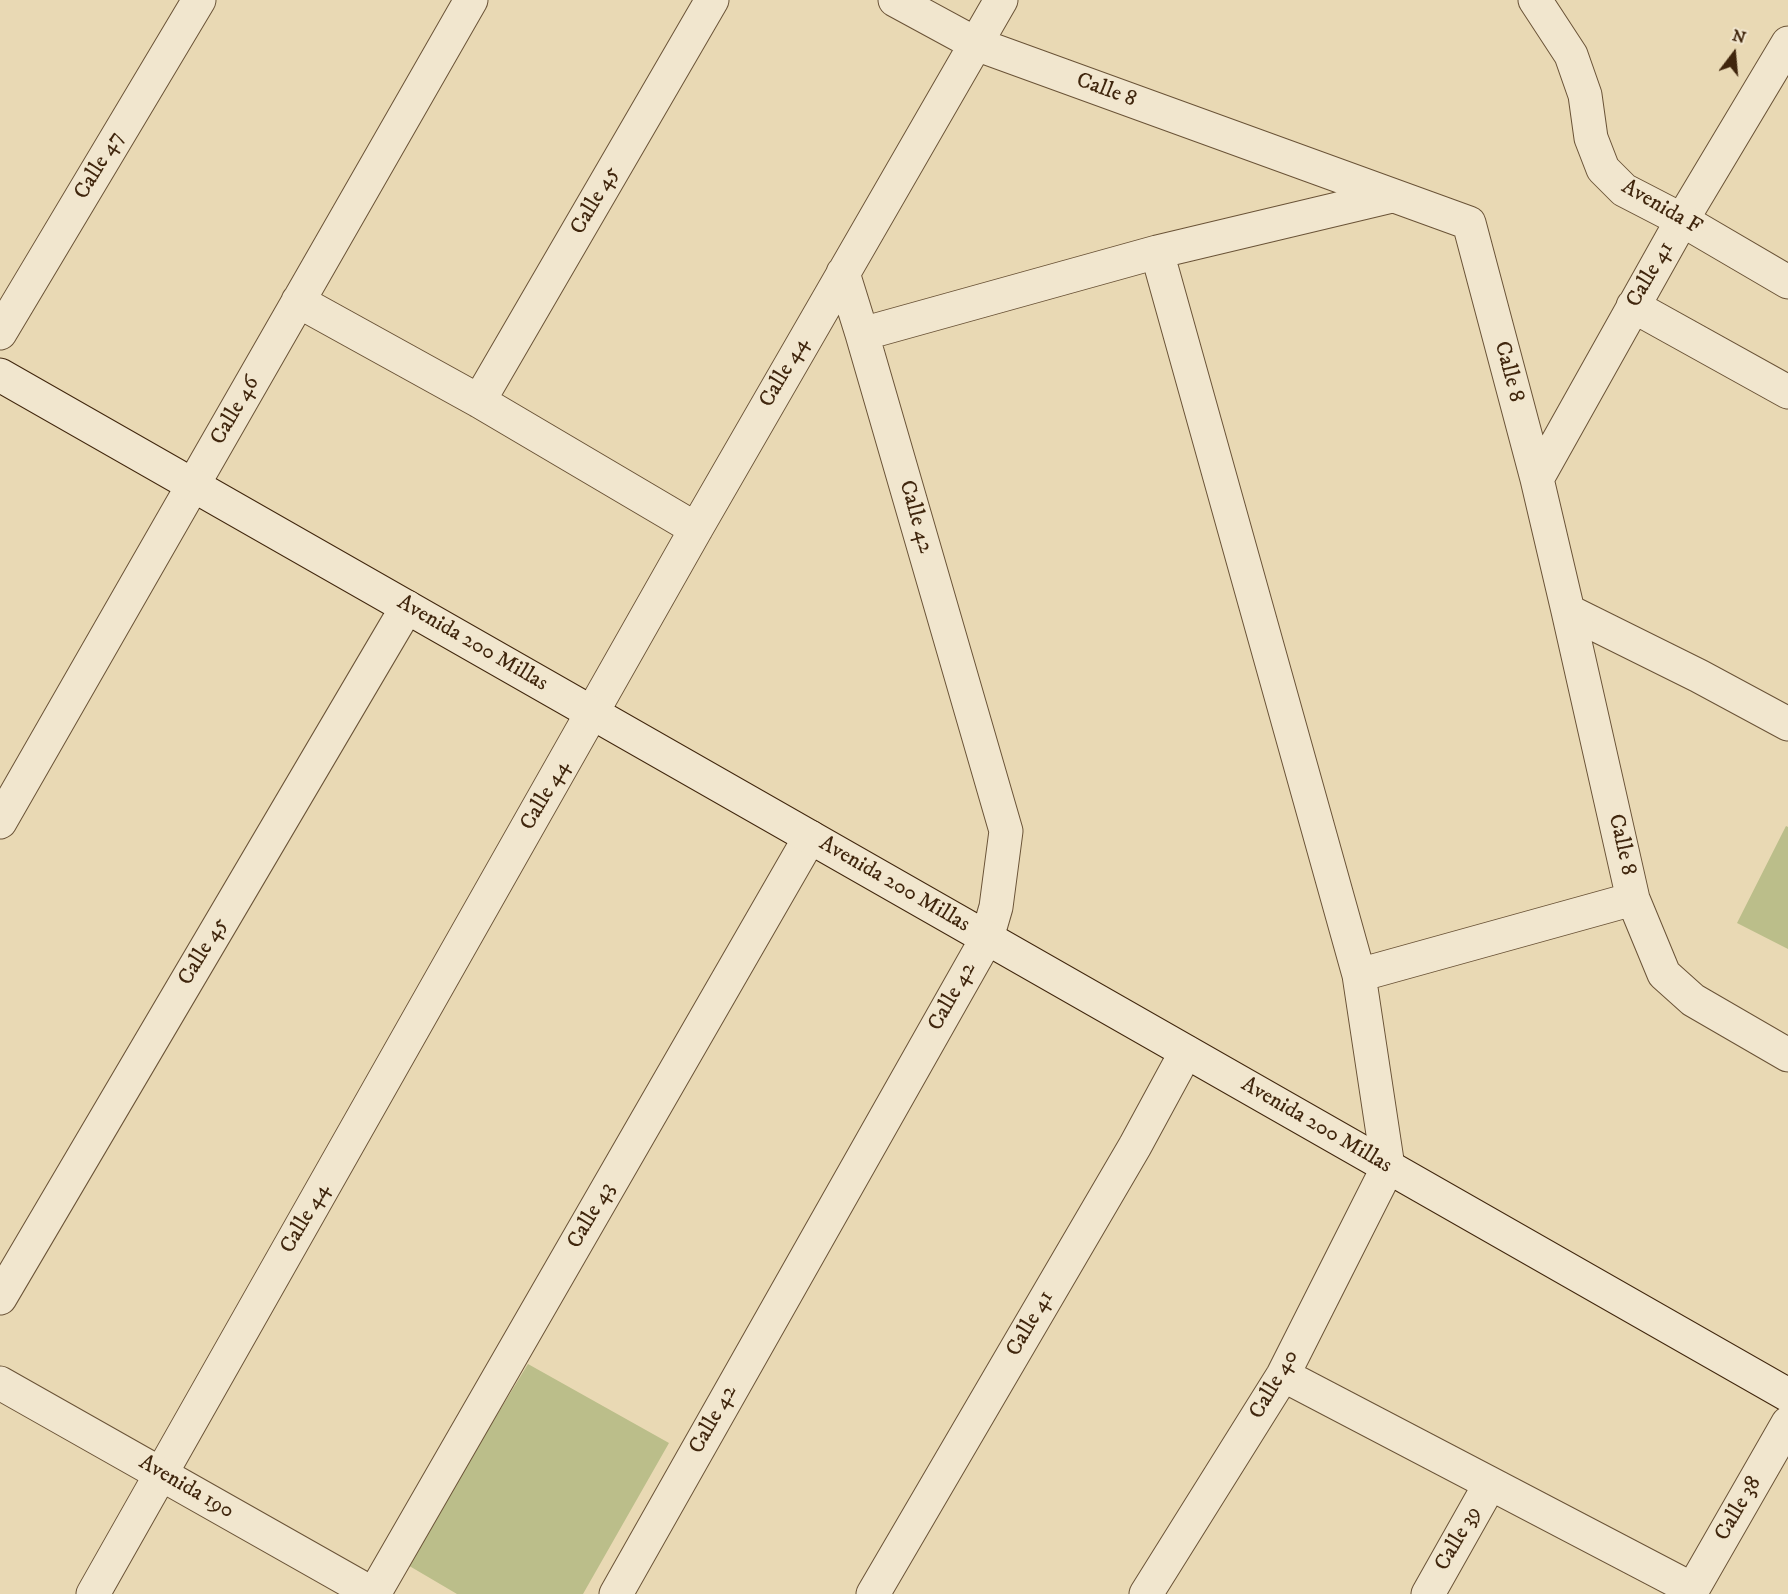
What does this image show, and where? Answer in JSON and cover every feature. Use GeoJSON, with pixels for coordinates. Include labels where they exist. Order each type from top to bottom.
{"type":"FeatureCollection","features":[{"type":"Feature","properties":{"kind":"street","name":"Calle 47"},"geometry":{"type":"LineString","coordinates":[[0,333],[199,0]]}},
{"type":"Feature","properties":{"kind":"street","name":"Calle 46"},"geometry":{"type":"LineString","coordinates":[[0,822],[471,0]]}},
{"type":"Feature","properties":{"kind":"street","name":"Calle 45"},"geometry":{"type":"LineString","coordinates":[[479,402],[712,0]]}},
{"type":"Feature","properties":{"kind":"street","name":"Calle 8"},"geometry":{"type":"LineString","coordinates":[[894,0],[976,44],[1469,223],[1537,478],[1633,899],[1664,974],[1693,1000],[1788,1055]]}},
{"type":"Feature","properties":{"kind":"street","name":"Calle 44"},"geometry":{"type":"LineString","coordinates":[[93,1594],[696,530],[1001,0]]}},
{"type":"Feature","properties":{"kind":"street","name":"Avenida F"},"geometry":{"type":"LineString","coordinates":[[1537,0],[1571,55],[1585,95],[1591,138],[1603,169],[1624,190],[1682,220],[1788,282]]}},
{"type":"Feature","properties":{"kind":"street","name":"Calle 41"},"geometry":{"type":"LineString","coordinates":[[1537,478],[1682,220],[1788,43]]}},
{"type":"Feature","properties":{"kind":"street"},"geometry":{"type":"LineString","coordinates":[[862,334],[1156,252],[1392,196]]}},
{"type":"Feature","properties":{"kind":"street"},"geometry":{"type":"LineString","coordinates":[[1156,252],[1359,975],[1388,1167]]}},
{"type":"Feature","properties":{"kind":"street","name":"Calle 42"},"geometry":{"type":"LineString","coordinates":[[616,1594],[987,938],[996,907],[1006,831],[843,273]]}},
{"type":"Feature","properties":{"kind":"street"},"geometry":{"type":"LineString","coordinates":[[298,301],[479,402],[696,530]]}},
{"type":"Feature","properties":{"kind":"street"},"geometry":{"type":"LineString","coordinates":[[1633,306],[1788,392]]}},
{"type":"Feature","properties":{"kind":"street","name":"Avenida 200 Millas"},"geometry":{"type":"LineString","coordinates":[[0,375],[1788,1395]]}},
{"type":"Feature","properties":{"kind":"street","name":"Calle 45"},"geometry":{"type":"LineString","coordinates":[[0,1298],[406,607]]}},
{"type":"Feature","properties":{"kind":"street"},"geometry":{"type":"LineString","coordinates":[[1568,611],[1699,676],[1788,724]]}},
{"type":"Feature","properties":{"kind":"street","name":"Calle 43"},"geometry":{"type":"LineString","coordinates":[[374,1594],[810,837]]}},
{"type":"Feature","properties":{"kind":"street"},"geometry":{"type":"LineString","coordinates":[[1359,975],[1633,899]]}},
{"type":"Feature","properties":{"kind":"street","name":"Calle 41"},"geometry":{"type":"LineString","coordinates":[[873,1594],[1135,1146],[1186,1052]]}},
{"type":"Feature","properties":{"kind":"street","name":"Calle 40"},"geometry":{"type":"LineString","coordinates":[[1146,1594],[1283,1375],[1388,1167]]}},
{"type":"Feature","properties":{"kind":"street"},"geometry":{"type":"LineString","coordinates":[[1283,1375],[1691,1592]]}},
{"type":"Feature","properties":{"kind":"street","name":"Avenida 190"},"geometry":{"type":"LineString","coordinates":[[0,1383],[374,1594]]}},
{"type":"Feature","properties":{"kind":"street","name":"Calle 38"},"geometry":{"type":"LineString","coordinates":[[1691,1592],[1788,1423]]}},
{"type":"Feature","properties":{"kind":"street","name":"Calle 39"},"geometry":{"type":"LineString","coordinates":[[1428,1594],[1490,1484]]}},
{"type":"Feature","properties":{"kind":"green space"},"geometry":{"type":"Polygon","coordinates":[[[1786,826],[1788,827],[1788,949],[1737,923],[1786,826]]]}},
{"type":"Feature","properties":{"kind":"green space"},"geometry":{"type":"Polygon","coordinates":[[[528,1364],[669,1443],[583,1594],[457,1594],[406,1564],[528,1364]]]}}]}
